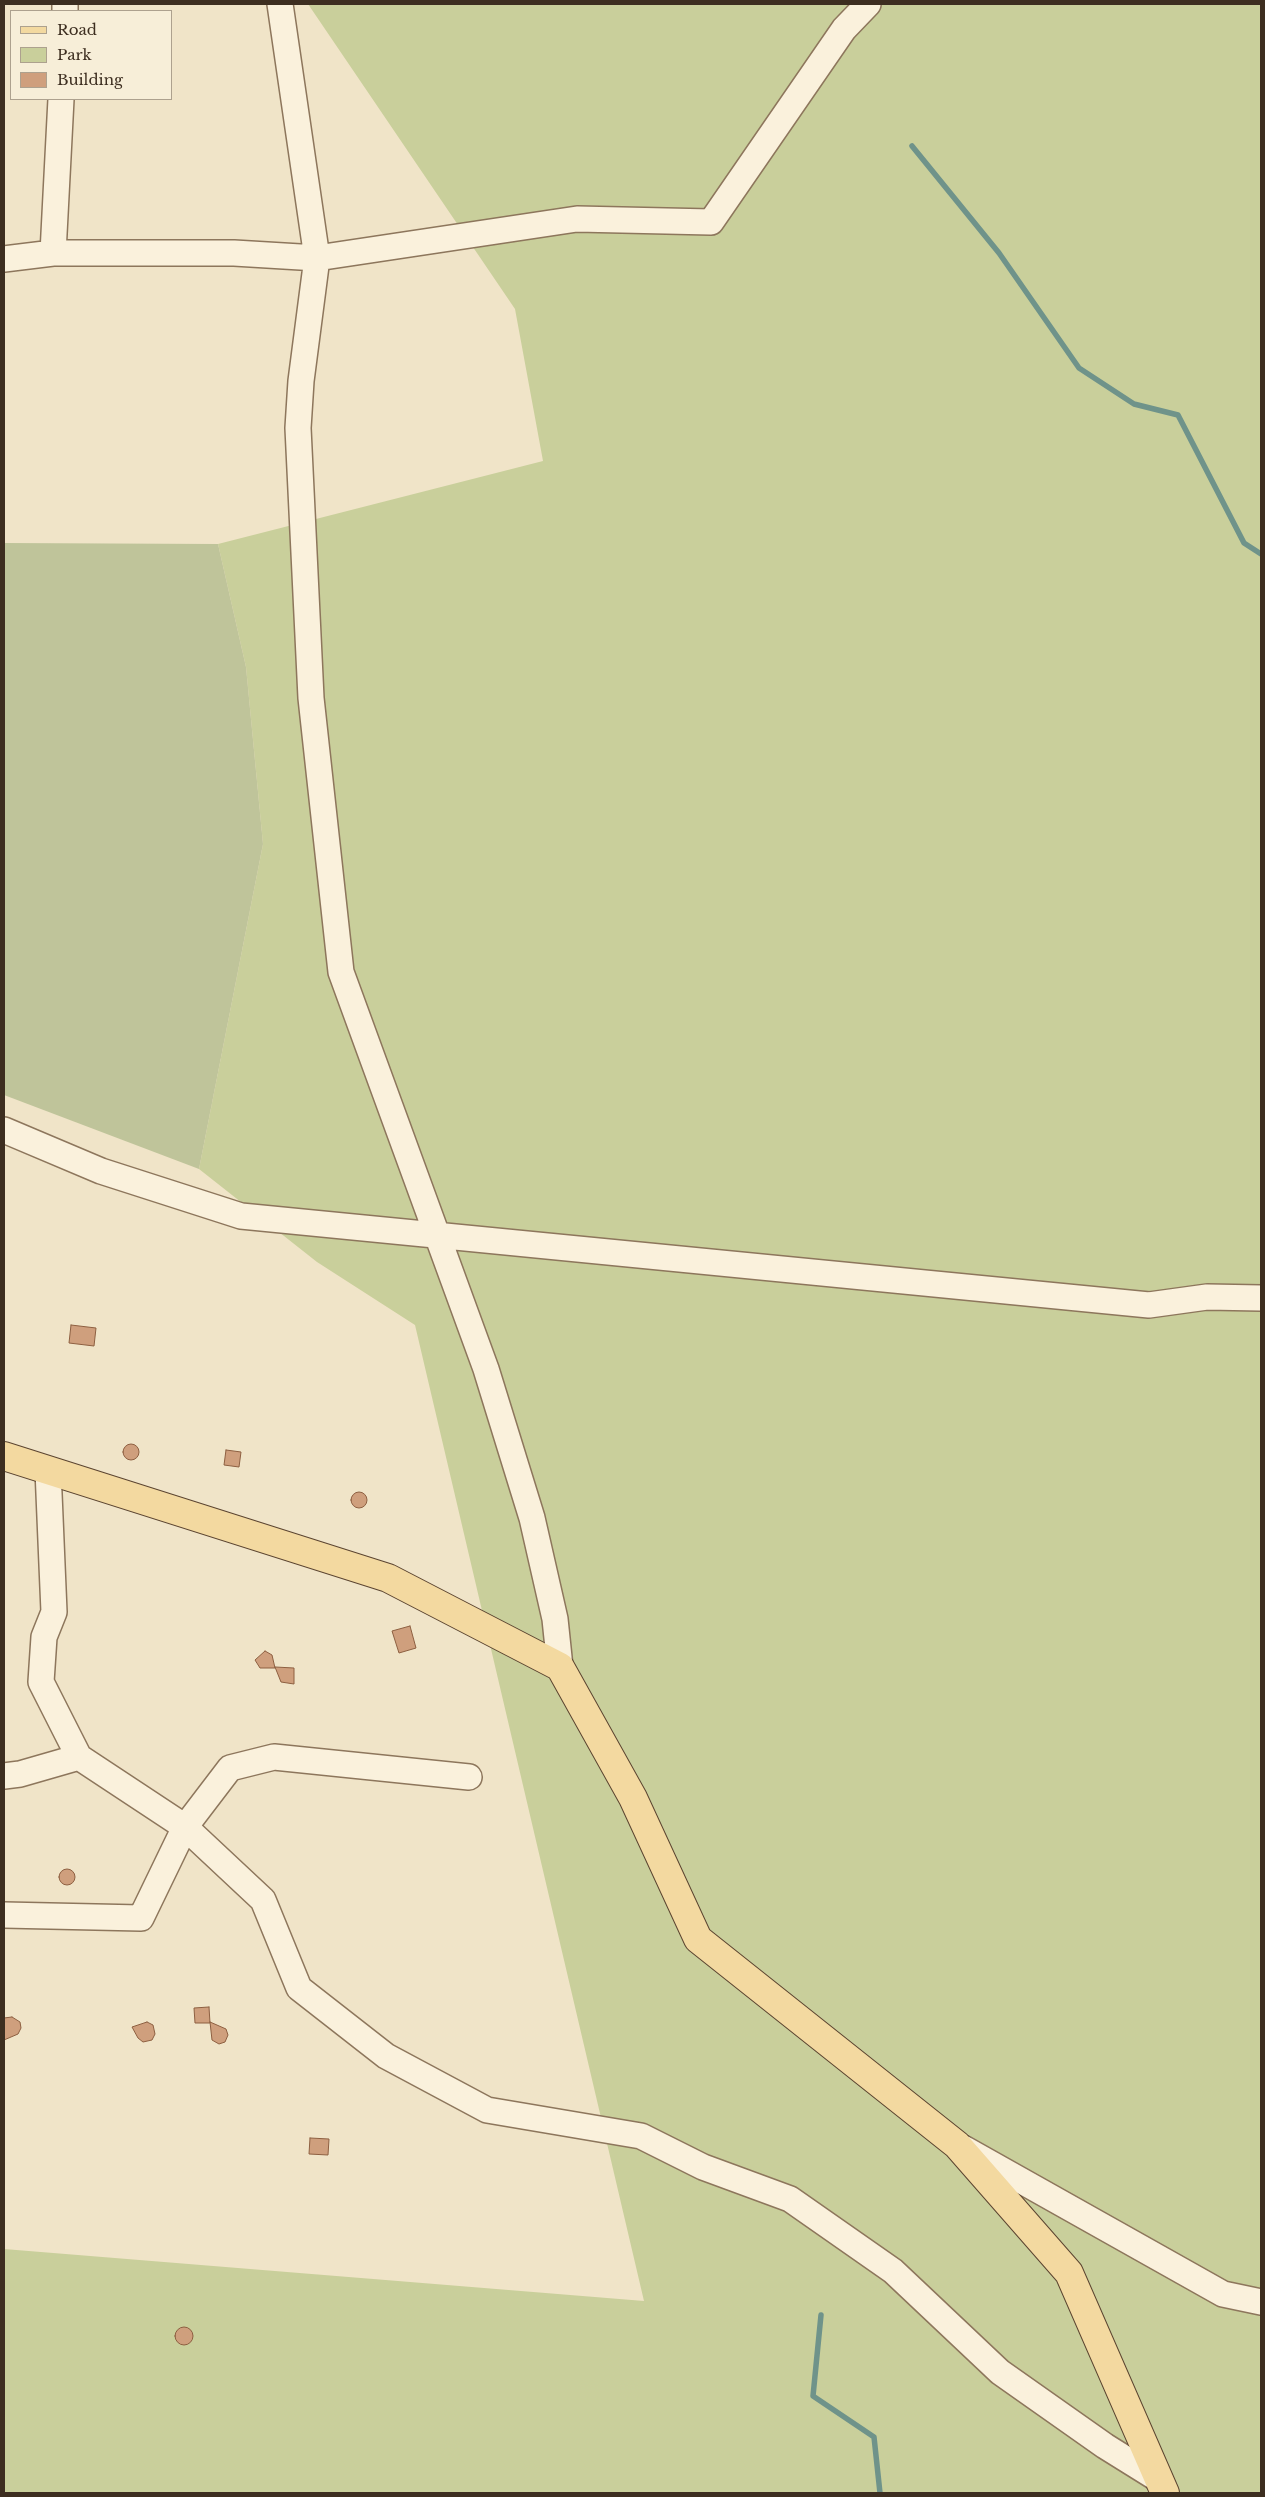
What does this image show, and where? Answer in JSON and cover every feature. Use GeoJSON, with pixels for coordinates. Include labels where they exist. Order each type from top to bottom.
{"type":"FeatureCollection","features":[{"type":"Feature","properties":{"kind":"main road"},"geometry":{"type":"LineString","coordinates":[[4,1456],[388,1578],[560,1667],[632,1798],[698,1940],[957,2145],[1069,2273],[1161,2486]]}},
{"type":"Feature","properties":{"kind":"street"},"geometry":{"type":"LineString","coordinates":[[280,4],[317,258],[301,381],[298,428],[311,698],[341,972],[486,1369],[532,1518],[555,1619],[560,1667]]}},
{"type":"Feature","properties":{"kind":"street"},"geometry":{"type":"LineString","coordinates":[[4,259],[53,253],[234,253],[317,258],[577,219],[711,222],[844,29],[868,4]]}},
{"type":"Feature","properties":{"kind":"street"},"geometry":{"type":"LineString","coordinates":[[53,253],[61,100]]}},
{"type":"Feature","properties":{"kind":"street"},"geometry":{"type":"LineString","coordinates":[[4,1130],[101,1171],[241,1216],[1149,1305],[1207,1297],[1261,1298]]}},
{"type":"Feature","properties":{"kind":"street"},"geometry":{"type":"LineString","coordinates":[[48,1470],[54,1612],[44,1638],[41,1682],[79,1757],[185,1827],[263,1900],[299,1988],[386,2056],[487,2110],[641,2136],[703,2167],[790,2200],[893,2272],[1000,2372],[1161,2486]]}},
{"type":"Feature","properties":{"kind":"street"},"geometry":{"type":"LineString","coordinates":[[4,1776],[20,1774],[79,1757]]}},
{"type":"Feature","properties":{"kind":"street"},"geometry":{"type":"LineString","coordinates":[[4,1915],[141,1918],[185,1827],[230,1768],[274,1757],[469,1777]]}},
{"type":"Feature","properties":{"kind":"street"},"geometry":{"type":"LineString","coordinates":[[957,2145],[1223,2294],[1261,2302]]}},
{"type":"Feature","properties":{"kind":"green space"},"geometry":{"type":"Polygon","coordinates":[[[308,4],[1261,4],[1261,2493],[4,2493],[4,2249],[644,2301],[415,1325],[317,1262],[199,1169],[263,844],[246,667],[218,544],[543,461],[515,309],[308,4]]]}},
{"type":"Feature","properties":{"kind":"green space"},"geometry":{"type":"Polygon","coordinates":[[[4,543],[218,544],[246,667],[263,844],[199,1169],[4,1095],[4,543]]]}},
{"type":"Feature","properties":{"kind":"building"},"geometry":{"type":"Polygon","coordinates":[[[71,1325],[96,1328],[94,1346],[69,1343],[71,1325]]]}},
{"type":"Feature","properties":{"kind":"building"},"geometry":{"type":"Polygon","coordinates":[[[128,1444],[134,1444],[139,1449],[137,1458],[128,1460],[123,1455],[123,1449],[128,1444]]]}},
{"type":"Feature","properties":{"kind":"building"},"geometry":{"type":"Polygon","coordinates":[[[226,1450],[241,1452],[239,1467],[224,1465],[226,1450]]]}},
{"type":"Feature","properties":{"kind":"building"},"geometry":{"type":"Polygon","coordinates":[[[359,1492],[365,1494],[367,1500],[365,1506],[359,1508],[353,1506],[351,1500],[353,1494],[359,1492]]]}},
{"type":"Feature","properties":{"kind":"building"},"geometry":{"type":"Polygon","coordinates":[[[410,1626],[416,1648],[399,1653],[392,1631],[410,1626]]]}},
{"type":"Feature","properties":{"kind":"building"},"geometry":{"type":"Polygon","coordinates":[[[265,1651],[272,1655],[275,1668],[260,1668],[255,1660],[265,1651]]]}},
{"type":"Feature","properties":{"kind":"building"},"geometry":{"type":"Polygon","coordinates":[[[275,1667],[294,1668],[294,1684],[281,1682],[275,1667]]]}},
{"type":"Feature","properties":{"kind":"building"},"geometry":{"type":"Polygon","coordinates":[[[64,1869],[70,1869],[75,1874],[73,1883],[64,1885],[59,1880],[59,1874],[64,1869]]]}},
{"type":"Feature","properties":{"kind":"building"},"geometry":{"type":"Polygon","coordinates":[[[209,2007],[210,2023],[195,2023],[194,2008],[209,2007]]]}},
{"type":"Feature","properties":{"kind":"building"},"geometry":{"type":"Polygon","coordinates":[[[12,2017],[20,2022],[21,2028],[18,2034],[4,2040],[4,2018],[12,2017]]]}},
{"type":"Feature","properties":{"kind":"building"},"geometry":{"type":"Polygon","coordinates":[[[147,2022],[153,2025],[155,2034],[152,2040],[143,2042],[138,2038],[132,2027],[147,2022]]]}},
{"type":"Feature","properties":{"kind":"building"},"geometry":{"type":"Polygon","coordinates":[[[210,2022],[226,2029],[228,2035],[225,2042],[219,2044],[212,2040],[210,2022]]]}},
{"type":"Feature","properties":{"kind":"building"},"geometry":{"type":"Polygon","coordinates":[[[310,2138],[329,2139],[328,2155],[309,2154],[310,2138]]]}},
{"type":"Feature","properties":{"kind":"building"},"geometry":{"type":"Polygon","coordinates":[[[184,2327],[190,2330],[193,2336],[190,2342],[184,2345],[178,2342],[175,2336],[178,2330],[184,2327]]]}},
{"type":"Feature","properties":{"kind":"waterway"},"geometry":{"type":"LineString","coordinates":[[912,146],[999,253],[1079,368],[1134,404],[1178,415],[1244,543],[1261,554]]}},
{"type":"Feature","properties":{"kind":"waterway"},"geometry":{"type":"LineString","coordinates":[[821,2315],[813,2396],[874,2437],[880,2493]]}}]}
